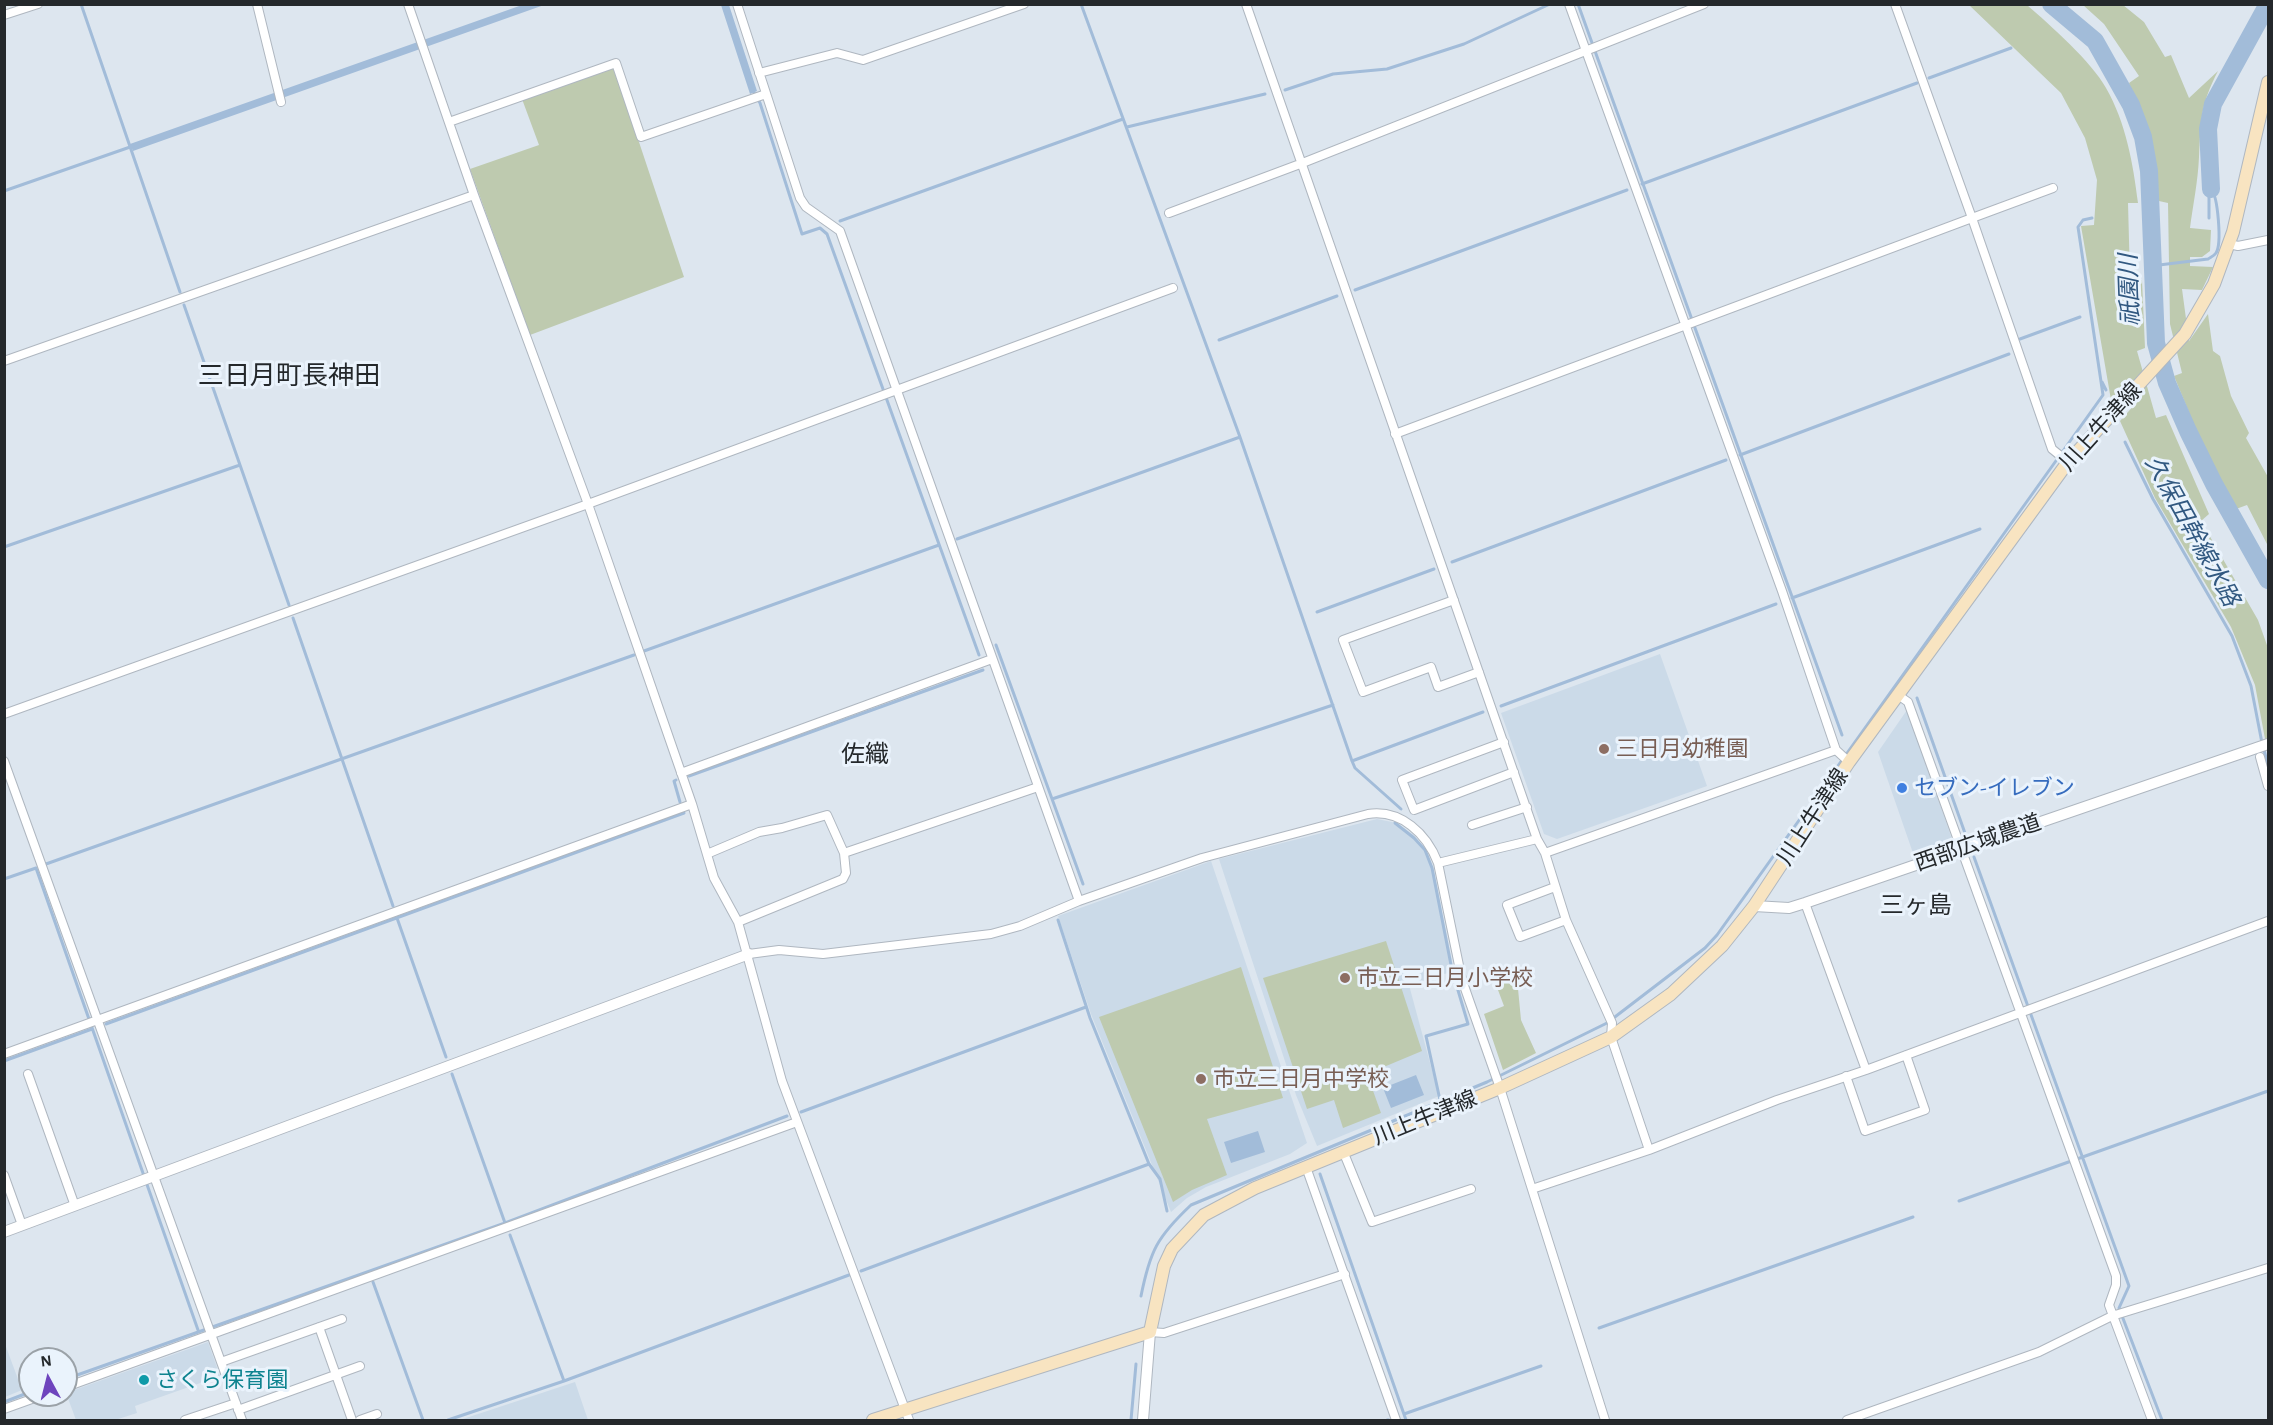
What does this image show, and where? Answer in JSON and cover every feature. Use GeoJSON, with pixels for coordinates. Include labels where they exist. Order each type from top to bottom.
{"type":"FeatureCollection","features":[{"type":"Feature","properties":{"kind":"main road","name":"川上牛津線"},"geometry":{"type":"LineString","coordinates":[[1150,1332],[1164,1266],[1172,1249],[1184,1233],[1204,1215],[1229,1200],[1343,1151],[1497,1080],[1611,1037],[1650,1010],[1722,946],[1754,906],[1849,762],[2068,462],[2190,326],[2214,284],[2229,244],[2263,127],[2268,82]]}},
{"type":"Feature","properties":{"kind":"main road"},"geometry":{"type":"LineString","coordinates":[[873,1420],[907,1415],[1150,1332]]}},
{"type":"Feature","properties":{"kind":"street"},"geometry":{"type":"LineString","coordinates":[[4,15],[38,4]]}},
{"type":"Feature","properties":{"kind":"street"},"geometry":{"type":"LineString","coordinates":[[257,4],[281,102]]}},
{"type":"Feature","properties":{"kind":"street"},"geometry":{"type":"LineString","coordinates":[[408,4],[474,195],[588,504],[692,804],[714,878],[738,922],[749,954],[749,968],[796,1122],[907,1415]]}},
{"type":"Feature","properties":{"kind":"street"},"geometry":{"type":"LineString","coordinates":[[737,4],[800,198],[806,207],[840,231],[1079,901]]}},
{"type":"Feature","properties":{"kind":"street"},"geometry":{"type":"LineString","coordinates":[[759,73],[837,53],[863,60],[1024,4]]}},
{"type":"Feature","properties":{"kind":"street"},"geometry":{"type":"LineString","coordinates":[[1246,4],[1537,839],[1545,854],[1566,920],[1610,1020],[1611,1037],[1649,1150]]}},
{"type":"Feature","properties":{"kind":"street"},"geometry":{"type":"LineString","coordinates":[[1569,4],[1782,591],[1836,750],[1849,762]]}},
{"type":"Feature","properties":{"kind":"street"},"geometry":{"type":"LineString","coordinates":[[1169,213],[1597,48],[1704,4]]}},
{"type":"Feature","properties":{"kind":"street"},"geometry":{"type":"LineString","coordinates":[[1895,4],[2052,449],[2068,462]]}},
{"type":"Feature","properties":{"kind":"street"},"geometry":{"type":"LineString","coordinates":[[449,122],[616,63],[641,137],[766,94]]}},
{"type":"Feature","properties":{"kind":"street"},"geometry":{"type":"LineString","coordinates":[[1395,434],[2053,188]]}},
{"type":"Feature","properties":{"kind":"street"},"geometry":{"type":"LineString","coordinates":[[4,361],[474,195]]}},
{"type":"Feature","properties":{"kind":"street"},"geometry":{"type":"LineString","coordinates":[[2229,244],[2238,246],[2268,240]]}},
{"type":"Feature","properties":{"kind":"street"},"geometry":{"type":"LineString","coordinates":[[4,714],[588,504],[1173,288]]}},
{"type":"Feature","properties":{"kind":"street"},"geometry":{"type":"LineString","coordinates":[[1454,600],[1343,640],[1362,692],[1431,667],[1438,687],[1479,672]]}},
{"type":"Feature","properties":{"kind":"street"},"geometry":{"type":"LineString","coordinates":[[681,773],[992,659]]}},
{"type":"Feature","properties":{"kind":"street"},"geometry":{"type":"LineString","coordinates":[[1898,695],[1908,702],[2116,1276],[2116,1285],[2109,1305],[2152,1420]]}},
{"type":"Feature","properties":{"kind":"street"},"geometry":{"type":"LineString","coordinates":[[1504,742],[1402,780],[1414,810],[1514,772]]}},
{"type":"Feature","properties":{"kind":"street","name":"西部広域農道"},"geometry":{"type":"LineString","coordinates":[[1754,906],[1789,908],[1805,903],[2268,744]]}},
{"type":"Feature","properties":{"kind":"street"},"geometry":{"type":"LineString","coordinates":[[1545,854],[1836,750]]}},
{"type":"Feature","properties":{"kind":"street"},"geometry":{"type":"LineString","coordinates":[[2260,757],[2268,786]]}},
{"type":"Feature","properties":{"kind":"street"},"geometry":{"type":"LineString","coordinates":[[4,760],[242,1420]]}},
{"type":"Feature","properties":{"kind":"street"},"geometry":{"type":"LineString","coordinates":[[844,854],[1038,787]]}},
{"type":"Feature","properties":{"kind":"street"},"geometry":{"type":"LineString","coordinates":[[4,1054],[692,804]]}},
{"type":"Feature","properties":{"kind":"street"},"geometry":{"type":"LineString","coordinates":[[1472,825],[1527,807]]}},
{"type":"Feature","properties":{"kind":"street"},"geometry":{"type":"LineString","coordinates":[[4,1232],[749,954],[779,950],[823,954],[973,937],[1020,926],[1079,901],[1202,858],[1376,813],[1393,815],[1407,823],[1430,846],[1438,863],[1462,980],[1497,1080],[1605,1420]]}},
{"type":"Feature","properties":{"kind":"street"},"geometry":{"type":"LineString","coordinates":[[707,854],[759,832],[827,815],[844,854],[846,873],[843,879],[738,922]]}},
{"type":"Feature","properties":{"kind":"street"},"geometry":{"type":"LineString","coordinates":[[1438,863],[1537,839]]}},
{"type":"Feature","properties":{"kind":"street"},"geometry":{"type":"LineString","coordinates":[[1555,887],[1507,905],[1520,937],[1566,920]]}},
{"type":"Feature","properties":{"kind":"street"},"geometry":{"type":"LineString","coordinates":[[1805,903],[1866,1070]]}},
{"type":"Feature","properties":{"kind":"street"},"geometry":{"type":"LineString","coordinates":[[1532,1189],[1649,1150],[1777,1100],[1866,1070],[2268,921]]}},
{"type":"Feature","properties":{"kind":"street"},"geometry":{"type":"LineString","coordinates":[[1846,1076],[1865,1131],[1925,1110],[1906,1055]]}},
{"type":"Feature","properties":{"kind":"street"},"geometry":{"type":"LineString","coordinates":[[28,1074],[75,1206]]}},
{"type":"Feature","properties":{"kind":"street"},"geometry":{"type":"LineString","coordinates":[[78,1383],[796,1122]]}},
{"type":"Feature","properties":{"kind":"street"},"geometry":{"type":"LineString","coordinates":[[1343,1151],[1372,1222],[1470,1189]]}},
{"type":"Feature","properties":{"kind":"street"},"geometry":{"type":"LineString","coordinates":[[1306,1167],[1396,1420]]}},
{"type":"Feature","properties":{"kind":"street"},"geometry":{"type":"LineString","coordinates":[[4,1175],[22,1225]]}},
{"type":"Feature","properties":{"kind":"street"},"geometry":{"type":"LineString","coordinates":[[1847,1420],[2039,1352],[2112,1316],[2268,1268]]}},
{"type":"Feature","properties":{"kind":"street"},"geometry":{"type":"LineString","coordinates":[[1143,1420],[1150,1332],[1164,1334],[1345,1274]]}},
{"type":"Feature","properties":{"kind":"street"},"geometry":{"type":"LineString","coordinates":[[221,1362],[342,1319]]}},
{"type":"Feature","properties":{"kind":"street"},"geometry":{"type":"LineString","coordinates":[[319,1327],[352,1420]]}},
{"type":"Feature","properties":{"kind":"street"},"geometry":{"type":"LineString","coordinates":[[184,1420],[237,1407],[360,1366]]}},
{"type":"Feature","properties":{"kind":"street"},"geometry":{"type":"LineString","coordinates":[[360,1420],[377,1414]]}},
{"type":"Feature","properties":{"kind":"shaded area","name":"三日月幼稚園"},"geometry":{"type":"Polygon","coordinates":[[[1660,654],[1707,786],[1557,839],[1544,834],[1501,713],[1660,654]]]}},
{"type":"Feature","properties":{"kind":"shaded area"},"geometry":{"type":"Polygon","coordinates":[[[1907,710],[1953,842],[1914,856],[1878,752],[1907,710]]]}},
{"type":"Feature","properties":{"kind":"shaded area","name":"市立三日月小学校"},"geometry":{"type":"Polygon","coordinates":[[[1377,819],[1397,823],[1415,836],[1425,849],[1433,867],[1454,971],[1409,985],[1439,1096],[1317,1146],[1296,1095],[1219,859],[1377,819]]]}},
{"type":"Feature","properties":{"kind":"shaded area","name":"市立三日月中学校"},"geometry":{"type":"Polygon","coordinates":[[[1211,861],[1307,1143],[1290,1154],[1206,1187],[1187,1198],[1171,1212],[1091,1014],[1058,916],[1211,861]]]}},
{"type":"Feature","properties":{"kind":"shaded area"},"geometry":{"type":"Polygon","coordinates":[[[208,1342],[220,1376],[135,1406],[137,1413],[115,1420],[76,1420],[71,1407],[78,1407],[78,1389],[208,1342]]]}},
{"type":"Feature","properties":{"kind":"shaded area"},"geometry":{"type":"Polygon","coordinates":[[[5,1344],[18,1379],[18,1392],[4,1397],[5,1344]]]}},
{"type":"Feature","properties":{"kind":"shaded area"},"geometry":{"type":"Polygon","coordinates":[[[575,1382],[588,1420],[460,1420],[575,1382]]]}},
{"type":"Feature","properties":{"kind":"green space"},"geometry":{"type":"Polygon","coordinates":[[[1969,5],[2027,5],[2070,44],[2091,67],[2106,88],[2119,115],[2131,158],[2138,203],[2128,203],[2130,278],[2142,280],[2145,348],[2137,351],[2156,418],[2166,415],[2209,514],[2201,521],[2258,620],[2268,648],[2268,755],[2255,685],[2231,627],[2155,498],[2120,421],[2136,403],[2129,382],[2111,400],[2081,226],[2094,225],[2097,180],[2085,138],[2061,93],[1969,5]]]}},
{"type":"Feature","properties":{"kind":"green space"},"geometry":{"type":"Polygon","coordinates":[[[2083,5],[2123,5],[2144,22],[2165,57],[2171,55],[2189,98],[2218,71],[2202,113],[2198,175],[2190,228],[2211,230],[2210,251],[2202,257],[2190,257],[2190,266],[2213,267],[2202,290],[2182,289],[2189,341],[2208,314],[2213,351],[2220,356],[2231,396],[2249,433],[2246,438],[2268,477],[2268,546],[2247,505],[2236,509],[2204,449],[2174,376],[2182,373],[2170,324],[2168,203],[2159,201],[2153,148],[2129,83],[2139,76],[2104,24],[2083,5]]]}},
{"type":"Feature","properties":{"kind":"green space"},"geometry":{"type":"Polygon","coordinates":[[[614,67],[684,277],[530,335],[470,169],[539,145],[522,99],[614,67]]]}},
{"type":"Feature","properties":{"kind":"green space"},"geometry":{"type":"Polygon","coordinates":[[[1386,941],[1422,1051],[1367,1074],[1381,1113],[1343,1128],[1334,1100],[1307,1109],[1263,978],[1386,941]]]}},
{"type":"Feature","properties":{"kind":"green space"},"geometry":{"type":"Polygon","coordinates":[[[1241,967],[1283,1098],[1207,1119],[1227,1175],[1192,1190],[1173,1202],[1099,1017],[1241,967]]]}},
{"type":"Feature","properties":{"kind":"green space"},"geometry":{"type":"Polygon","coordinates":[[[1516,968],[1521,1020],[1536,1053],[1503,1070],[1484,1014],[1504,1006],[1492,974],[1516,968]]]}},
{"type":"Feature","properties":{"kind":"water"},"geometry":{"type":"Polygon","coordinates":[[[522,5],[544,5],[133,151],[130,144],[522,5]]]}},
{"type":"Feature","properties":{"kind":"water"},"geometry":{"type":"Polygon","coordinates":[[[721,5],[729,5],[757,91],[750,94],[721,5]]]}},
{"type":"Feature","properties":{"kind":"water"},"geometry":{"type":"Polygon","coordinates":[[[1416,1075],[1424,1095],[1391,1108],[1383,1088],[1416,1075]]]}},
{"type":"Feature","properties":{"kind":"water"},"geometry":{"type":"Polygon","coordinates":[[[1258,1131],[1265,1152],[1231,1163],[1224,1142],[1258,1131]]]}},
{"type":"Feature","properties":{"kind":"waterway"},"geometry":{"type":"LineString","coordinates":[[81,4],[180,292]]}},
{"type":"Feature","properties":{"kind":"waterway"},"geometry":{"type":"LineString","coordinates":[[1081,4],[1240,437],[1352,761],[1355,768],[1401,809]]}},
{"type":"Feature","properties":{"kind":"waterway"},"geometry":{"type":"LineString","coordinates":[[1285,90],[1333,74],[1387,69],[1464,44],[1550,4]]}},
{"type":"Feature","properties":{"kind":"waterway"},"geometry":{"type":"LineString","coordinates":[[1578,4],[1842,735]]}},
{"type":"Feature","properties":{"kind":"waterway","name":"祇園川"},"geometry":{"type":"LineString","coordinates":[[2051,4],[2095,41],[2131,105],[2143,137],[2149,171],[2156,343],[2167,383],[2214,484],[2268,580]]}},
{"type":"Feature","properties":{"kind":"waterway"},"geometry":{"type":"LineString","coordinates":[[2211,189],[2208,129],[2213,104],[2268,4]]}},
{"type":"Feature","properties":{"kind":"waterway"},"geometry":{"type":"LineString","coordinates":[[1929,78],[2011,48]]}},
{"type":"Feature","properties":{"kind":"waterway"},"geometry":{"type":"LineString","coordinates":[[1642,184],[1917,83]]}},
{"type":"Feature","properties":{"kind":"waterway"},"geometry":{"type":"LineString","coordinates":[[752,89],[760,103],[802,234],[820,228],[827,234],[979,655]]}},
{"type":"Feature","properties":{"kind":"waterway"},"geometry":{"type":"LineString","coordinates":[[1127,127],[1265,94]]}},
{"type":"Feature","properties":{"kind":"waterway"},"geometry":{"type":"LineString","coordinates":[[840,221],[1123,119]]}},
{"type":"Feature","properties":{"kind":"waterway"},"geometry":{"type":"LineString","coordinates":[[4,191],[133,146]]}},
{"type":"Feature","properties":{"kind":"waterway"},"geometry":{"type":"LineString","coordinates":[[2209,218],[2211,189]]}},
{"type":"Feature","properties":{"kind":"waterway"},"geometry":{"type":"LineString","coordinates":[[2151,266],[2208,259],[2215,254],[2219,240],[2218,220],[2216,201],[2211,189]]}},
{"type":"Feature","properties":{"kind":"waterway"},"geometry":{"type":"LineString","coordinates":[[1355,290],[1627,190]]}},
{"type":"Feature","properties":{"kind":"waterway"},"geometry":{"type":"LineString","coordinates":[[1141,1296],[1148,1267],[1157,1246],[1170,1226],[1191,1205],[1487,1082],[1607,1023],[1705,948],[1717,935],[2103,395],[2078,227],[2083,220],[2092,218]]}},
{"type":"Feature","properties":{"kind":"waterway"},"geometry":{"type":"LineString","coordinates":[[1219,340],[1337,296]]}},
{"type":"Feature","properties":{"kind":"waterway"},"geometry":{"type":"LineString","coordinates":[[184,305],[289,605]]}},
{"type":"Feature","properties":{"kind":"waterway"},"geometry":{"type":"LineString","coordinates":[[2020,339],[2080,317]]}},
{"type":"Feature","properties":{"kind":"waterway"},"geometry":{"type":"LineString","coordinates":[[1740,455],[2009,354]]}},
{"type":"Feature","properties":{"kind":"waterway"},"geometry":{"type":"LineString","coordinates":[[2102,382],[2106,390]]}},
{"type":"Feature","properties":{"kind":"waterway"},"geometry":{"type":"LineString","coordinates":[[957,539],[1240,437]]}},
{"type":"Feature","properties":{"kind":"waterway","name":"久保田幹線水路"},"geometry":{"type":"LineString","coordinates":[[2125,442],[2153,499],[2232,636],[2251,686],[2262,743]]}},
{"type":"Feature","properties":{"kind":"waterway"},"geometry":{"type":"LineString","coordinates":[[1452,562],[1726,460]]}},
{"type":"Feature","properties":{"kind":"waterway"},"geometry":{"type":"LineString","coordinates":[[4,547],[240,465]]}},
{"type":"Feature","properties":{"kind":"waterway"},"geometry":{"type":"LineString","coordinates":[[1792,598],[1980,529]]}},
{"type":"Feature","properties":{"kind":"waterway"},"geometry":{"type":"LineString","coordinates":[[644,651],[939,545]]}},
{"type":"Feature","properties":{"kind":"waterway"},"geometry":{"type":"LineString","coordinates":[[1317,612],[1434,569]]}},
{"type":"Feature","properties":{"kind":"waterway"},"geometry":{"type":"LineString","coordinates":[[1501,706],[1776,604]]}},
{"type":"Feature","properties":{"kind":"waterway"},"geometry":{"type":"LineString","coordinates":[[293,618],[393,906]]}},
{"type":"Feature","properties":{"kind":"waterway"},"geometry":{"type":"LineString","coordinates":[[996,645],[1083,884]]}},
{"type":"Feature","properties":{"kind":"waterway"},"geometry":{"type":"LineString","coordinates":[[46,864],[634,655]]}},
{"type":"Feature","properties":{"kind":"waterway"},"geometry":{"type":"LineString","coordinates":[[689,776],[983,670]]}},
{"type":"Feature","properties":{"kind":"waterway"},"geometry":{"type":"LineString","coordinates":[[1917,698],[1966,836]]}},
{"type":"Feature","properties":{"kind":"waterway"},"geometry":{"type":"LineString","coordinates":[[1052,799],[1333,705]]}},
{"type":"Feature","properties":{"kind":"waterway"},"geometry":{"type":"LineString","coordinates":[[1352,761],[1483,712]]}},
{"type":"Feature","properties":{"kind":"waterway"},"geometry":{"type":"LineString","coordinates":[[2264,750],[2268,765]]}},
{"type":"Feature","properties":{"kind":"waterway"},"geometry":{"type":"LineString","coordinates":[[676,780],[674,781],[680,802]]}},
{"type":"Feature","properties":{"kind":"waterway"},"geometry":{"type":"LineString","coordinates":[[106,1024],[684,813]]}},
{"type":"Feature","properties":{"kind":"waterway"},"geometry":{"type":"LineString","coordinates":[[1395,823],[1425,850],[1432,868],[1452,970],[1468,1024],[1426,1036],[1440,1100]]}},
{"type":"Feature","properties":{"kind":"waterway"},"geometry":{"type":"LineString","coordinates":[[1974,857],[2129,1286],[2119,1308],[2162,1420]]}},
{"type":"Feature","properties":{"kind":"waterway"},"geometry":{"type":"LineString","coordinates":[[4,879],[36,868],[198,1330]]}},
{"type":"Feature","properties":{"kind":"waterway"},"geometry":{"type":"LineString","coordinates":[[397,918],[446,1057]]}},
{"type":"Feature","properties":{"kind":"waterway"},"geometry":{"type":"LineString","coordinates":[[1058,920],[1090,1018],[1149,1164],[1160,1179],[1167,1211]]}},
{"type":"Feature","properties":{"kind":"waterway"},"geometry":{"type":"LineString","coordinates":[[801,1112],[1086,1007]]}},
{"type":"Feature","properties":{"kind":"waterway"},"geometry":{"type":"LineString","coordinates":[[4,1061],[92,1029]]}},
{"type":"Feature","properties":{"kind":"waterway"},"geometry":{"type":"LineString","coordinates":[[452,1074],[505,1223]]}},
{"type":"Feature","properties":{"kind":"waterway"},"geometry":{"type":"LineString","coordinates":[[1959,1201],[2268,1091]]}},
{"type":"Feature","properties":{"kind":"waterway"},"geometry":{"type":"LineString","coordinates":[[78,1375],[505,1223],[787,1116]]}},
{"type":"Feature","properties":{"kind":"waterway"},"geometry":{"type":"LineString","coordinates":[[861,1271],[1149,1164]]}},
{"type":"Feature","properties":{"kind":"waterway"},"geometry":{"type":"LineString","coordinates":[[1320,1174],[1406,1420]]}},
{"type":"Feature","properties":{"kind":"waterway"},"geometry":{"type":"LineString","coordinates":[[1599,1328],[1913,1217]]}},
{"type":"Feature","properties":{"kind":"waterway"},"geometry":{"type":"LineString","coordinates":[[510,1235],[564,1381]]}},
{"type":"Feature","properties":{"kind":"waterway"},"geometry":{"type":"LineString","coordinates":[[448,1420],[564,1381],[849,1275]]}},
{"type":"Feature","properties":{"kind":"waterway"},"geometry":{"type":"LineString","coordinates":[[373,1282],[423,1420]]}},
{"type":"Feature","properties":{"kind":"waterway"},"geometry":{"type":"LineString","coordinates":[[1131,1420],[1136,1364]]}},
{"type":"Feature","properties":{"kind":"waterway"},"geometry":{"type":"LineString","coordinates":[[1404,1414],[1541,1366]]}},
{"type":"Feature","properties":{"kind":"waterway"},"geometry":{"type":"LineString","coordinates":[[4,1402],[18,1397]]}},
{"type":"Feature","properties":{"kind":"place","name":"三日月幼稚園"},"geometry":{"type":"Point","coordinates":[1604,749]}},
{"type":"Feature","properties":{"kind":"place","name":"セブン-イレブン"},"geometry":{"type":"Point","coordinates":[1902,788]}},
{"type":"Feature","properties":{"kind":"place","name":"市立三日月小学校"},"geometry":{"type":"Point","coordinates":[1345,978]}},
{"type":"Feature","properties":{"kind":"place","name":"市立三日月中学校"},"geometry":{"type":"Point","coordinates":[1201,1079]}},
{"type":"Feature","properties":{"kind":"place","name":"さくら保育園"},"geometry":{"type":"Point","coordinates":[144,1380]}},
{"type":"Feature","properties":{"kind":"district","name":"三日月町長神田"},"geometry":{"type":"Point","coordinates":[289,376]}},
{"type":"Feature","properties":{"kind":"district","name":"佐織"},"geometry":{"type":"Point","coordinates":[865,755]}},
{"type":"Feature","properties":{"kind":"district","name":"三ヶ島"},"geometry":{"type":"Point","coordinates":[1916,906]}}]}
